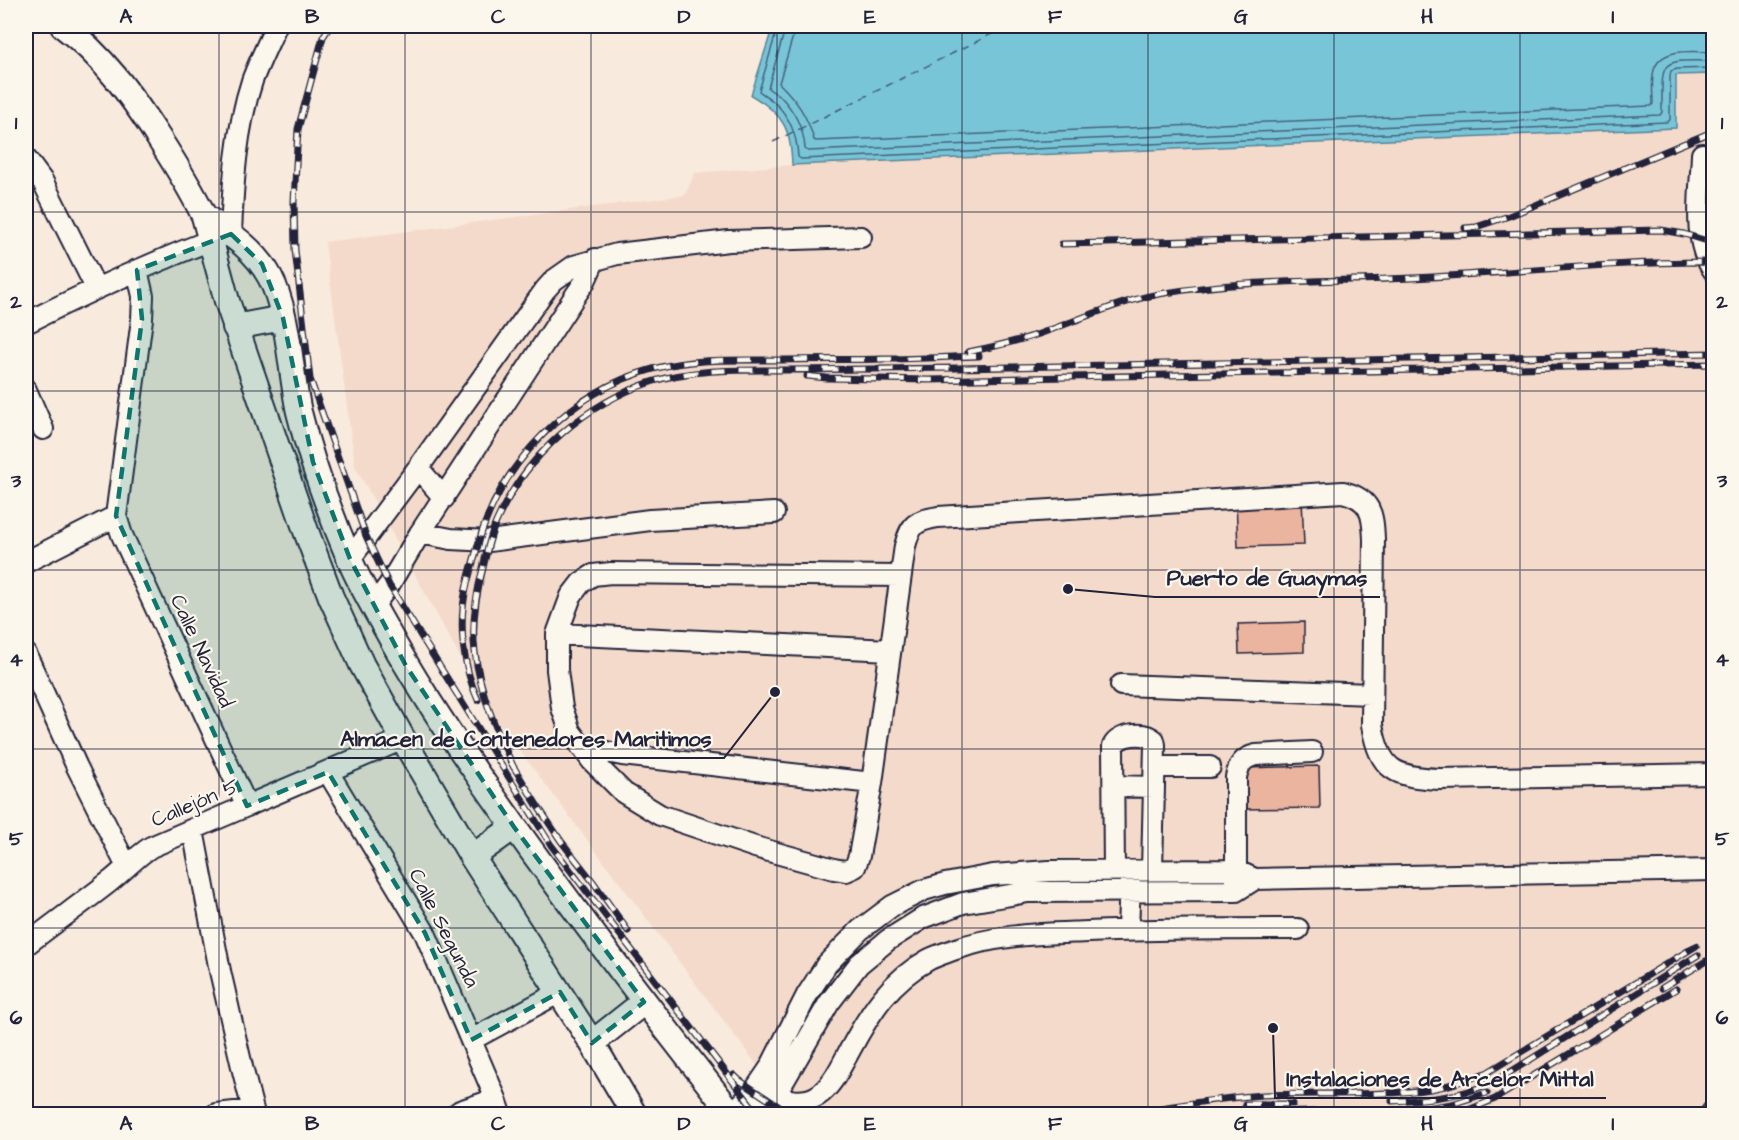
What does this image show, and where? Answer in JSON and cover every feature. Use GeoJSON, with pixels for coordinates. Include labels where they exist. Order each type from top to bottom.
{"type":"FeatureCollection","features":[{"type":"Feature","properties":{"kind":"main road"},"geometry":{"type":"LineString","coordinates":[[63,26],[90,47],[132,97],[171,157],[204,216],[220,237],[252,252],[269,275],[283,318],[299,411],[314,462],[350,559],[406,666],[514,827],[644,1002],[732,1114]]}},
{"type":"Feature","properties":{"kind":"main road"},"geometry":{"type":"LineString","coordinates":[[220,237],[235,327],[306,531],[331,597],[362,664],[403,740],[472,856],[592,1042],[634,1114]]}},
{"type":"Feature","properties":{"kind":"main road"},"geometry":{"type":"LineString","coordinates":[[235,327],[283,318]]}},
{"type":"Feature","properties":{"kind":"main road"},"geometry":{"type":"LineString","coordinates":[[472,856],[514,827]]}},
{"type":"Feature","properties":{"kind":"main road"},"geometry":{"type":"LineString","coordinates":[[592,1042],[644,1002]]}},
{"type":"Feature","properties":{"kind":"street"},"geometry":{"type":"LineString","coordinates":[[26,323],[96,288],[220,237],[252,83],[276,26]]}},
{"type":"Feature","properties":{"kind":"street"},"geometry":{"type":"LineString","coordinates":[[1702,154],[1701,239],[1707,262],[1713,271]]}},
{"type":"Feature","properties":{"kind":"street"},"geometry":{"type":"LineString","coordinates":[[26,159],[43,182],[96,288]]}},
{"type":"Feature","properties":{"kind":"street"},"geometry":{"type":"LineString","coordinates":[[350,559],[554,280],[573,266],[641,250],[729,241],[861,237]]}},
{"type":"Feature","properties":{"kind":"street"},"geometry":{"type":"LineString","coordinates":[[373,606],[389,585],[420,533],[584,283],[595,259]]}},
{"type":"Feature","properties":{"kind":"street"},"geometry":{"type":"LineString","coordinates":[[26,562],[116,516],[142,319],[143,296],[137,270]]}},
{"type":"Feature","properties":{"kind":"street"},"geometry":{"type":"LineString","coordinates":[[554,280],[575,296]]}},
{"type":"Feature","properties":{"kind":"street"},"geometry":{"type":"LineString","coordinates":[[489,369],[513,393]]}},
{"type":"Feature","properties":{"kind":"street"},"geometry":{"type":"LineString","coordinates":[[26,390],[44,429]]}},
{"type":"Feature","properties":{"kind":"street"},"geometry":{"type":"LineString","coordinates":[[418,468],[444,498]]}},
{"type":"Feature","properties":{"kind":"street"},"geometry":{"type":"LineString","coordinates":[[900,576],[611,573],[593,575],[581,583],[571,596],[557,634],[557,670],[562,708],[570,731],[592,761],[624,793],[660,815],[755,847],[846,871],[855,867],[860,856],[905,546],[909,530],[918,521],[1326,492],[1356,496],[1366,505],[1373,520],[1372,724],[1375,746],[1384,761],[1398,773],[1417,778],[1452,779],[1713,774]]}},
{"type":"Feature","properties":{"kind":"street"},"geometry":{"type":"LineString","coordinates":[[420,533],[451,539],[489,541],[650,520],[774,513]]}},
{"type":"Feature","properties":{"kind":"street","name":"Calle Navidad"},"geometry":{"type":"LineString","coordinates":[[116,516],[122,535],[247,806]]}},
{"type":"Feature","properties":{"kind":"street"},"geometry":{"type":"LineString","coordinates":[[557,634],[890,650]]}},
{"type":"Feature","properties":{"kind":"street"},"geometry":{"type":"LineString","coordinates":[[26,654],[77,767],[126,865]]}},
{"type":"Feature","properties":{"kind":"street"},"geometry":{"type":"LineString","coordinates":[[1121,685],[1371,694]]}},
{"type":"Feature","properties":{"kind":"street"},"geometry":{"type":"LineString","coordinates":[[1128,930],[1130,892],[1122,871],[1114,786],[1113,746],[1121,738],[1144,735],[1151,736],[1155,740],[1152,870]]}},
{"type":"Feature","properties":{"kind":"street","name":"Callejón 5"},"geometry":{"type":"LineString","coordinates":[[26,945],[111,881],[126,865],[151,847],[403,740]]}},
{"type":"Feature","properties":{"kind":"street"},"geometry":{"type":"LineString","coordinates":[[581,747],[621,754],[872,783]]}},
{"type":"Feature","properties":{"kind":"street"},"geometry":{"type":"LineString","coordinates":[[1236,891],[1236,777],[1238,768],[1242,761],[1256,755],[1312,752]]}},
{"type":"Feature","properties":{"kind":"street"},"geometry":{"type":"LineString","coordinates":[[1155,767],[1210,767]]}},
{"type":"Feature","properties":{"kind":"street","name":"Calle Segunda"},"geometry":{"type":"LineString","coordinates":[[328,772],[425,933],[499,1107]]}},
{"type":"Feature","properties":{"kind":"street"},"geometry":{"type":"LineString","coordinates":[[1114,786],[1154,787]]}},
{"type":"Feature","properties":{"kind":"street"},"geometry":{"type":"LineString","coordinates":[[193,830],[220,971],[254,1112],[216,1114]]}},
{"type":"Feature","properties":{"kind":"street"},"geometry":{"type":"LineString","coordinates":[[732,1114],[751,1095],[770,1068],[807,995],[827,964],[860,930],[892,906],[924,890],[945,884],[993,875],[1049,871],[1235,870],[1255,879],[1713,870]]}},
{"type":"Feature","properties":{"kind":"street"},"geometry":{"type":"LineString","coordinates":[[759,1114],[773,1096],[829,1003],[859,964],[888,940],[923,918],[963,903],[1013,894],[1236,891],[1255,879]]}},
{"type":"Feature","properties":{"kind":"street"},"geometry":{"type":"LineString","coordinates":[[773,1096],[789,1101],[816,1097],[829,1086],[880,1001],[902,976],[930,959],[970,944],[1017,935],[1128,930],[1298,929]]}},
{"type":"Feature","properties":{"kind":"street"},"geometry":{"type":"LineString","coordinates":[[471,1040],[560,992]]}},
{"type":"Feature","properties":{"kind":"street"},"geometry":{"type":"LineString","coordinates":[[456,1114],[460,1111],[499,1107]]}},
{"type":"Feature","properties":{"kind":"street"},"geometry":{"type":"LineString","coordinates":[[1711,1114],[1713,1110]]}},
{"type":"Feature","properties":{"kind":"highlighted area"},"geometry":{"type":"Polygon","coordinates":[[[231,234],[262,264],[283,318],[313,462],[350,559],[406,666],[514,827],[644,1002],[592,1043],[560,992],[471,1040],[425,933],[328,772],[247,806],[116,516],[142,319],[137,270],[231,234]]]}},
{"type":"Feature","properties":{"kind":"shaded area"},"geometry":{"type":"Polygon","coordinates":[[[1713,74],[1713,1114],[794,1114],[490,711],[355,466],[325,242],[685,195],[695,173],[792,165],[1675,128],[1676,75],[1713,74]]]}},
{"type":"Feature","properties":{"kind":"water"},"geometry":{"type":"Polygon","coordinates":[[[773,26],[1713,26],[1713,74],[1676,75],[1676,128],[792,165],[790,141],[783,123],[771,109],[751,95],[773,26]]]}},
{"type":"Feature","properties":{"kind":"building"},"geometry":{"type":"Polygon","coordinates":[[[1302,499],[1304,545],[1238,547],[1236,502],[1302,499]]]}},
{"type":"Feature","properties":{"kind":"building"},"geometry":{"type":"Polygon","coordinates":[[[1304,622],[1304,652],[1239,654],[1238,624],[1304,622]]]}},
{"type":"Feature","properties":{"kind":"building"},"geometry":{"type":"Polygon","coordinates":[[[1319,766],[1320,808],[1244,809],[1244,768],[1319,766]]]}},
{"type":"Feature","properties":{"kind":"ferry route"},"geometry":{"type":"LineString","coordinates":[[773,142],[1008,26]]}},
{"type":"Feature","properties":{"kind":"railway"},"geometry":{"type":"LineString","coordinates":[[330,26],[323,37],[298,129],[294,201],[295,250],[310,379],[366,536],[389,585],[551,845],[758,1114]]}},
{"type":"Feature","properties":{"kind":"railway"},"geometry":{"type":"LineString","coordinates":[[1465,228],[1476,227],[1509,216],[1714,131]]}},
{"type":"Feature","properties":{"kind":"railway"},"geometry":{"type":"LineString","coordinates":[[1062,244],[1661,230],[1714,243]]}},
{"type":"Feature","properties":{"kind":"railway"},"geometry":{"type":"LineString","coordinates":[[968,352],[1030,337],[1128,302],[1190,289],[1253,283],[1413,278],[1634,264],[1714,263]]}},
{"type":"Feature","properties":{"kind":"railway"},"geometry":{"type":"LineString","coordinates":[[514,768],[485,697],[477,667],[474,641],[476,599],[494,528],[511,493],[542,452],[561,434],[603,404],[651,382],[684,374],[736,370],[958,368],[1714,353]]}},
{"type":"Feature","properties":{"kind":"railway"},"geometry":{"type":"LineString","coordinates":[[478,700],[463,646],[462,617],[469,578],[488,515],[503,486],[521,459],[543,434],[594,394],[653,369],[700,361],[979,356]]}},
{"type":"Feature","properties":{"kind":"railway"},"geometry":{"type":"LineString","coordinates":[[807,376],[928,380],[1714,364]]}},
{"type":"Feature","properties":{"kind":"railway"},"geometry":{"type":"LineString","coordinates":[[510,761],[561,841],[628,931]]}},
{"type":"Feature","properties":{"kind":"railway"},"geometry":{"type":"LineString","coordinates":[[1123,1114],[1245,1096],[1389,1093],[1431,1089],[1453,1084],[1488,1072],[1696,946]]}},
{"type":"Feature","properties":{"kind":"railway"},"geometry":{"type":"LineString","coordinates":[[1392,1101],[1446,1096],[1481,1087],[1504,1076],[1698,955]]}},
{"type":"Feature","properties":{"kind":"railway"},"geometry":{"type":"LineString","coordinates":[[1662,988],[1706,961]]}},
{"type":"Feature","properties":{"kind":"railway"},"geometry":{"type":"LineString","coordinates":[[1451,1114],[1466,1111],[1495,1099],[1676,989]]}},
{"type":"Feature","properties":{"kind":"railway"},"geometry":{"type":"LineString","coordinates":[[734,1075],[790,1114]]}},
{"type":"Feature","properties":{"kind":"railway"},"geometry":{"type":"LineString","coordinates":[[1205,1114],[1414,1110],[1452,1104],[1487,1093]]}},
{"type":"Feature","properties":{"kind":"railway"},"geometry":{"type":"LineString","coordinates":[[1245,1104],[1293,1104]]}},
{"type":"Feature","properties":{"kind":"place","name":"Puerto de Guaymas"},"geometry":{"type":"Point","coordinates":[1068,589]}},
{"type":"Feature","properties":{"kind":"place","name":"Almacen de Contenedores Maritimos"},"geometry":{"type":"Point","coordinates":[775,692]}},
{"type":"Feature","properties":{"kind":"place","name":"Instalaciones de Arcelor Mittal"},"geometry":{"type":"Point","coordinates":[1273,1028]}}]}
